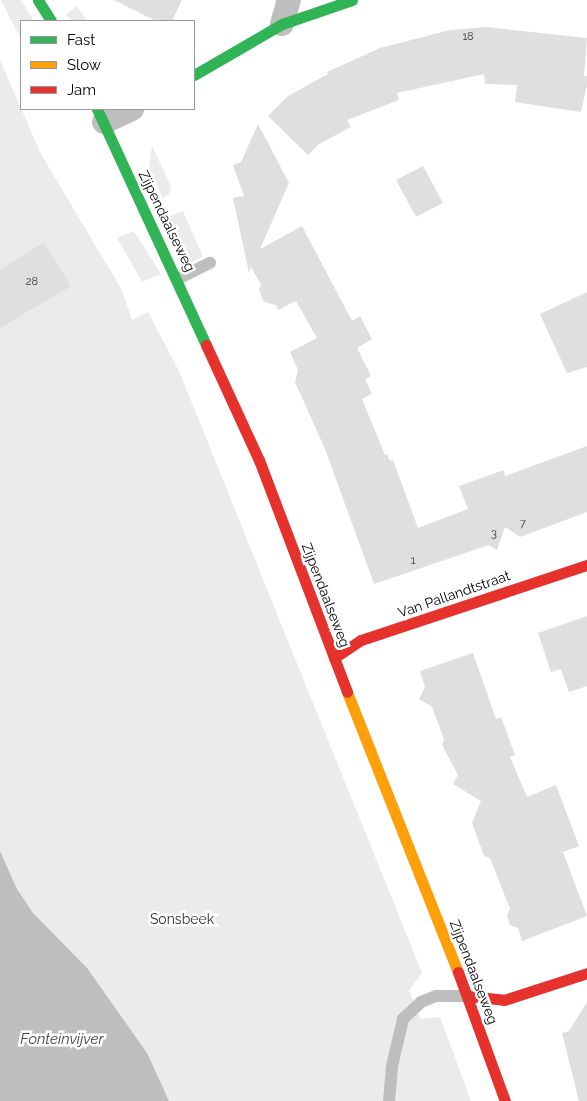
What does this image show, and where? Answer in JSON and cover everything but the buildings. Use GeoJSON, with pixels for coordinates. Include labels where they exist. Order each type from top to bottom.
{"type":"FeatureCollection","features":[{"type":"Feature","properties":{"kind":"main road"},"geometry":{"type":"LineString","coordinates":[[38,0],[49,20]]}},
{"type":"Feature","properties":{"kind":"main road"},"geometry":{"type":"LineString","coordinates":[[195,74],[282,24],[352,0]]}},
{"type":"Feature","properties":{"kind":"main road","name":"Zijpendaalseweg"},"geometry":{"type":"LineString","coordinates":[[100,116],[178,279],[260,460],[334,658],[468,996],[505,1101]]}},
{"type":"Feature","properties":{"kind":"main road","name":"Van Pallandtstraat"},"geometry":{"type":"LineString","coordinates":[[334,658],[361,640],[587,565]]}},
{"type":"Feature","properties":{"kind":"main road"},"geometry":{"type":"LineString","coordinates":[[468,996],[504,1000],[587,973]]}},
{"type":"Feature","properties":{"kind":"street"},"geometry":{"type":"LineString","coordinates":[[282,24],[289,0]]}},
{"type":"Feature","properties":{"kind":"street"},"geometry":{"type":"LineString","coordinates":[[100,116],[127,110]]}},
{"type":"Feature","properties":{"kind":"lane"},"geometry":{"type":"LineString","coordinates":[[178,279],[210,263]]}},
{"type":"Feature","properties":{"kind":"lane"},"geometry":{"type":"LineString","coordinates":[[389,1101],[392,1066],[403,1019],[421,1002],[436,996],[468,996]]}},
{"type":"Feature","properties":{"kind":"green space"},"geometry":{"type":"Polygon","coordinates":[[[1,0],[21,0],[33,20],[20,20],[20,37],[1,0]]]}},
{"type":"Feature","properties":{"kind":"green space"},"geometry":{"type":"Polygon","coordinates":[[[77,6],[86,20],[70,20],[66,14],[77,6]]]}},
{"type":"Feature","properties":{"kind":"green space","name":"Sonsbeek"},"geometry":{"type":"Polygon","coordinates":[[[0,60],[20,106],[20,110],[22,110],[41,154],[122,290],[132,320],[148,312],[179,371],[422,973],[409,991],[421,1019],[440,1017],[471,1101],[0,1101],[0,60]]]}},
{"type":"Feature","properties":{"kind":"green space"},"geometry":{"type":"Polygon","coordinates":[[[152,146],[171,186],[169,194],[163,199],[149,168],[152,146]]]}},
{"type":"Feature","properties":{"kind":"green space"},"geometry":{"type":"Polygon","coordinates":[[[183,211],[203,257],[186,264],[170,216],[183,211]]]}},
{"type":"Feature","properties":{"kind":"green space"},"geometry":{"type":"Polygon","coordinates":[[[134,231],[161,274],[142,282],[117,238],[134,231]]]}},
{"type":"Feature","properties":{"kind":"water","name":"Fonteinvijver"},"geometry":{"type":"Polygon","coordinates":[[[0,851],[17,889],[33,913],[87,968],[147,1053],[169,1101],[0,1101],[0,851]]]}},
{"type":"Feature","properties":{"kind":"traffic: fast"},"geometry":{"type":"LineString","coordinates":[[38,0],[50,20]]}},
{"type":"Feature","properties":{"kind":"traffic: fast"},"geometry":{"type":"LineString","coordinates":[[195,74],[282,24],[352,0]]}},
{"type":"Feature","properties":{"kind":"traffic: fast"},"geometry":{"type":"LineString","coordinates":[[97,110],[206,345]]}},
{"type":"Feature","properties":{"kind":"traffic: slow"},"geometry":{"type":"LineString","coordinates":[[347,692],[458,972]]}},
{"type":"Feature","properties":{"kind":"traffic: jam"},"geometry":{"type":"LineString","coordinates":[[206,345],[259,460],[347,692]]}},
{"type":"Feature","properties":{"kind":"traffic: jam"},"geometry":{"type":"LineString","coordinates":[[334,658],[361,640],[587,565]]}},
{"type":"Feature","properties":{"kind":"traffic: jam"},"geometry":{"type":"LineString","coordinates":[[458,972],[505,1101]]}},
{"type":"Feature","properties":{"kind":"traffic: jam"},"geometry":{"type":"LineString","coordinates":[[468,996],[504,1000],[587,973]]}}]}
